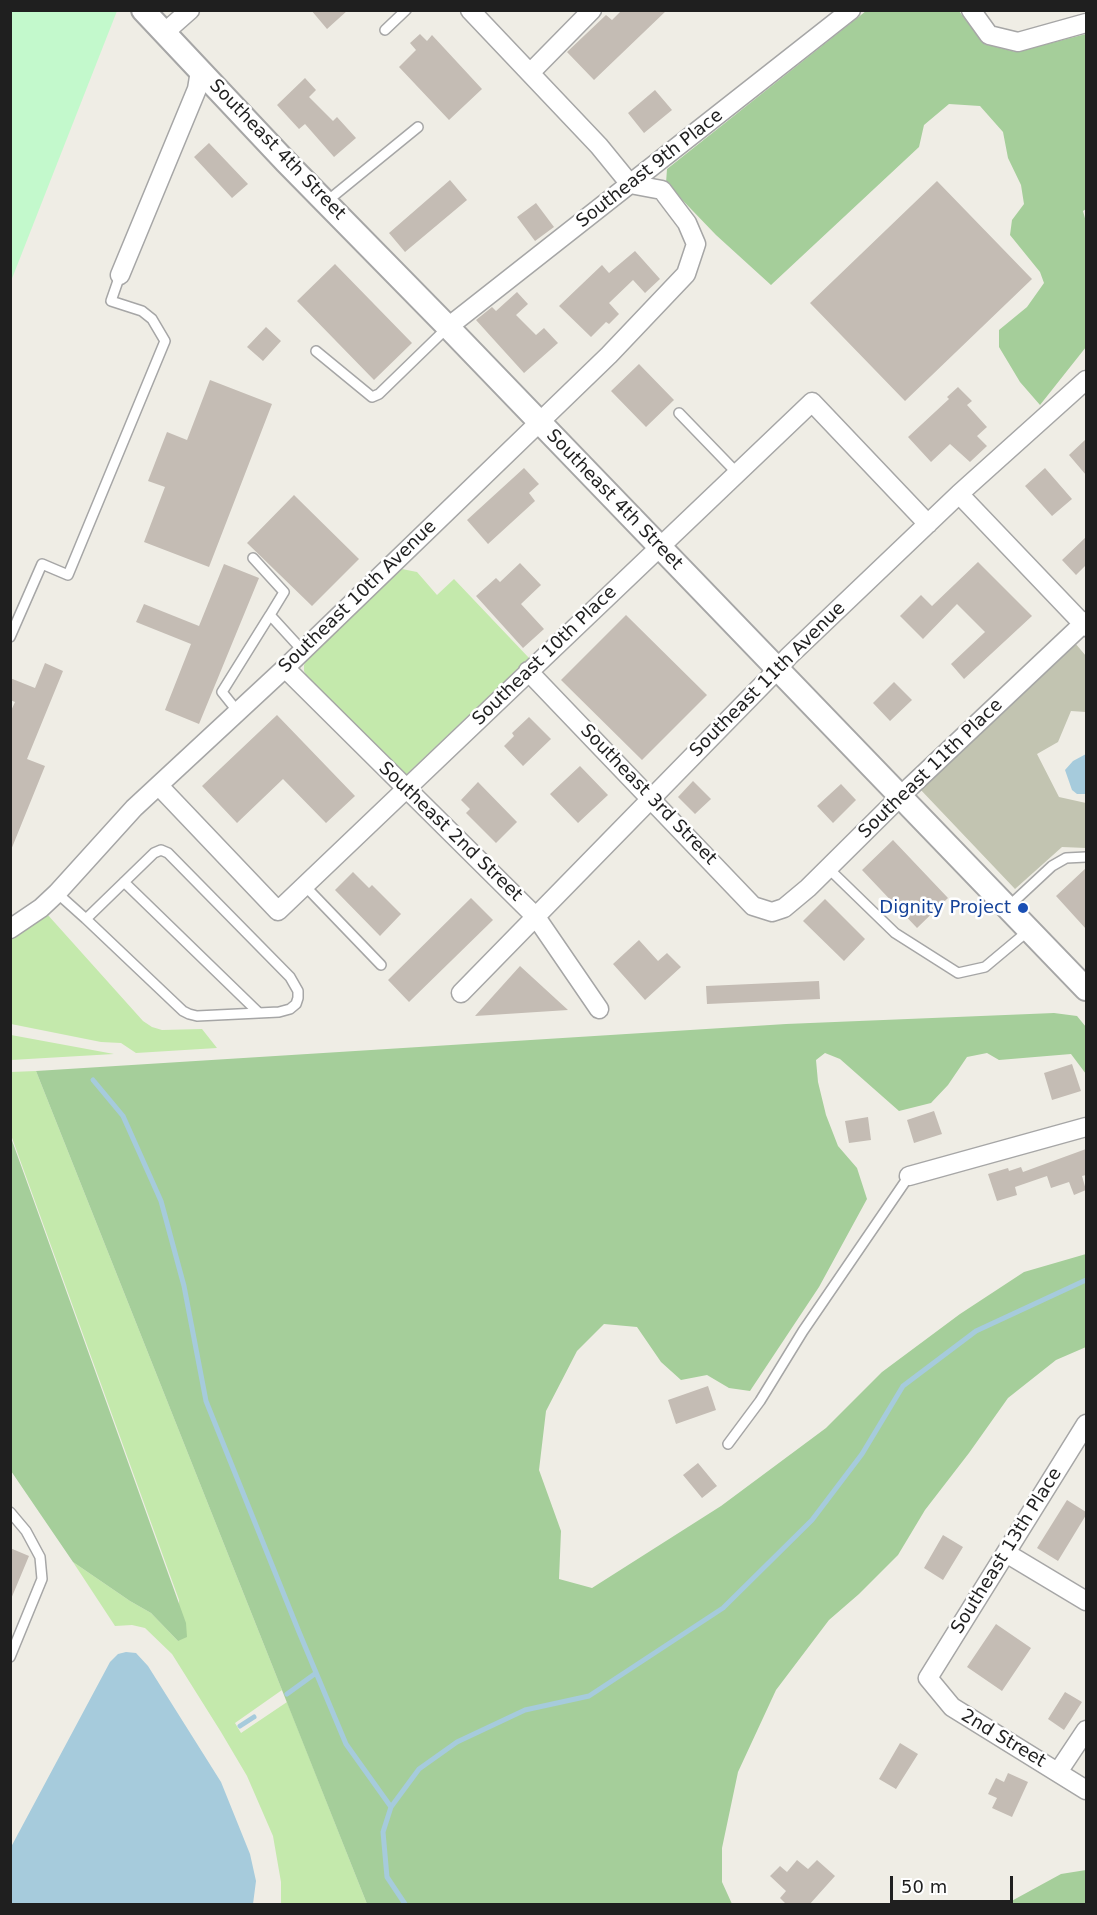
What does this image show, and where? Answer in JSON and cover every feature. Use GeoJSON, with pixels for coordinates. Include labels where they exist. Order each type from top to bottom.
{"type":"FeatureCollection","features":[{"type":"Feature","properties":{"kind":"street","name":"Southeast 4th Street"},"geometry":{"type":"LineString","coordinates":[[143,10],[1086,989]]}},
{"type":"Feature","properties":{"kind":"street"},"geometry":{"type":"LineString","coordinates":[[164,33],[190,10]]}},
{"type":"Feature","properties":{"kind":"street"},"geometry":{"type":"LineString","coordinates":[[470,10],[599,146],[630,183]]}},
{"type":"Feature","properties":{"kind":"street"},"geometry":{"type":"LineString","coordinates":[[530,73],[592,10]]}},
{"type":"Feature","properties":{"kind":"street","name":"Southeast 9th Place"},"geometry":{"type":"LineString","coordinates":[[448,327],[851,10]]}},
{"type":"Feature","properties":{"kind":"street"},"geometry":{"type":"LineString","coordinates":[[971,10],[989,35],[1018,42],[1086,23]]}},
{"type":"Feature","properties":{"kind":"street"},"geometry":{"type":"LineString","coordinates":[[120,275],[197,89],[200,71]]}},
{"type":"Feature","properties":{"kind":"street","name":"Southeast 10th Avenue"},"geometry":{"type":"LineString","coordinates":[[10,929],[41,908],[57,893],[109,835],[609,355],[686,274],[696,244],[687,223],[662,190],[630,183]]}},
{"type":"Feature","properties":{"kind":"street","name":"Southeast 11th Avenue"},"geometry":{"type":"LineString","coordinates":[[461,993],[788,657],[959,494],[1086,380]]}},
{"type":"Feature","properties":{"kind":"street","name":"Southeast 10th Place"},"geometry":{"type":"LineString","coordinates":[[159,786],[278,911],[812,402],[928,524]]}},
{"type":"Feature","properties":{"kind":"street"},"geometry":{"type":"LineString","coordinates":[[959,494],[1085,624]]}},
{"type":"Feature","properties":{"kind":"street","name":"Southeast 11th Place"},"geometry":{"type":"LineString","coordinates":[[772,912],[784,908],[828,868],[900,796],[1085,624]]}},
{"type":"Feature","properties":{"kind":"street","name":"Southeast 2nd Street"},"geometry":{"type":"LineString","coordinates":[[285,668],[536,917],[600,1009]]}},
{"type":"Feature","properties":{"kind":"street","name":"Southeast 3rd Street"},"geometry":{"type":"LineString","coordinates":[[528,671],[753,906],[772,912]]}},
{"type":"Feature","properties":{"kind":"street"},"geometry":{"type":"LineString","coordinates":[[909,1176],[1086,1127]]}},
{"type":"Feature","properties":{"kind":"street","name":"Southeast 13th Place"},"geometry":{"type":"LineString","coordinates":[[928,1678],[1086,1424]]}},
{"type":"Feature","properties":{"kind":"street"},"geometry":{"type":"LineString","coordinates":[[1006,1553],[1086,1601]]}},
{"type":"Feature","properties":{"kind":"street","name":"2nd Street"},"geometry":{"type":"LineString","coordinates":[[928,1678],[952,1707],[1086,1790]]}},
{"type":"Feature","properties":{"kind":"street"},"geometry":{"type":"LineString","coordinates":[[1058,1772],[1086,1730]]}},
{"type":"Feature","properties":{"kind":"lane"},"geometry":{"type":"LineString","coordinates":[[385,30],[406,10]]}},
{"type":"Feature","properties":{"kind":"lane"},"geometry":{"type":"LineString","coordinates":[[327,202],[418,127]]}},
{"type":"Feature","properties":{"kind":"lane"},"geometry":{"type":"LineString","coordinates":[[10,637],[42,564],[68,575],[165,341],[152,318],[141,311],[111,301],[120,275]]}},
{"type":"Feature","properties":{"kind":"lane"},"geometry":{"type":"LineString","coordinates":[[316,351],[372,397],[379,394],[448,327]]}},
{"type":"Feature","properties":{"kind":"lane"},"geometry":{"type":"LineString","coordinates":[[679,413],[737,473]]}},
{"type":"Feature","properties":{"kind":"lane"},"geometry":{"type":"LineString","coordinates":[[238,712],[222,692],[284,592],[252,558]]}},
{"type":"Feature","properties":{"kind":"lane"},"geometry":{"type":"LineString","coordinates":[[270,615],[302,650]]}},
{"type":"Feature","properties":{"kind":"lane"},"geometry":{"type":"LineString","coordinates":[[57,893],[183,1011],[197,1016],[259,1013],[290,1010],[296,1004],[298,998],[294,984],[168,853],[161,850],[154,853],[86,919]]}},
{"type":"Feature","properties":{"kind":"lane"},"geometry":{"type":"LineString","coordinates":[[1008,907],[1052,866],[1066,858],[1086,856]]}},
{"type":"Feature","properties":{"kind":"lane"},"geometry":{"type":"LineString","coordinates":[[828,868],[895,933],[958,973],[985,967],[1030,929]]}},
{"type":"Feature","properties":{"kind":"lane"},"geometry":{"type":"LineString","coordinates":[[124,882],[259,1013]]}},
{"type":"Feature","properties":{"kind":"lane"},"geometry":{"type":"LineString","coordinates":[[305,886],[381,965]]}},
{"type":"Feature","properties":{"kind":"lane"},"geometry":{"type":"LineString","coordinates":[[728,1444],[760,1401],[822,1303],[909,1176]]}},
{"type":"Feature","properties":{"kind":"lane"},"geometry":{"type":"LineString","coordinates":[[10,1512],[26,1531],[40,1557],[42,1579],[10,1657]]}},
{"type":"Feature","properties":{"kind":"shaded area"},"geometry":{"type":"Polygon","coordinates":[[[1075,643],[1086,656],[1086,712],[1071,711],[1058,742],[1037,754],[1059,797],[1086,803],[1086,848],[1062,847],[1015,889],[919,788],[1075,643]]]}},
{"type":"Feature","properties":{"kind":"green space"},"geometry":{"type":"Polygon","coordinates":[[[10,11],[117,11],[11,281],[10,11]]]}},
{"type":"Feature","properties":{"kind":"green space"},"geometry":{"type":"Polygon","coordinates":[[[866,11],[959,11],[984,44],[1016,52],[1086,34],[1086,209],[1083,211],[1086,222],[1086,347],[1040,405],[1020,382],[999,347],[999,330],[1027,307],[1044,283],[1040,272],[1010,235],[1012,220],[1024,204],[1021,185],[1008,158],[1003,132],[980,106],[949,104],[924,125],[919,147],[771,285],[716,235],[666,183],[667,169],[866,11]]]}},
{"type":"Feature","properties":{"kind":"green space"},"geometry":{"type":"Polygon","coordinates":[[[402,569],[417,572],[437,595],[454,579],[529,658],[407,774],[400,773],[307,677],[304,671],[308,658],[402,569]]]}},
{"type":"Feature","properties":{"kind":"green space"},"geometry":{"type":"Polygon","coordinates":[[[47,914],[143,1021],[162,1030],[202,1029],[217,1048],[136,1053],[121,1043],[101,1042],[11,1024],[10,940],[47,914]]]}},
{"type":"Feature","properties":{"kind":"green space"},"geometry":{"type":"Polygon","coordinates":[[[1054,1013],[1077,1016],[1086,1027],[1086,1074],[1071,1054],[999,1060],[987,1053],[967,1057],[948,1085],[931,1103],[899,1111],[840,1059],[825,1053],[816,1060],[818,1082],[826,1115],[838,1146],[857,1168],[867,1199],[819,1287],[750,1391],[729,1388],[707,1375],[681,1380],[661,1362],[637,1327],[604,1324],[577,1351],[546,1411],[539,1470],[561,1531],[559,1579],[592,1588],[721,1506],[826,1428],[882,1372],[960,1314],[1024,1272],[1086,1254],[1086,1347],[1056,1360],[1008,1398],[925,1510],[898,1555],[829,1620],[776,1690],[738,1772],[722,1848],[722,1882],[732,1904],[367,1904],[36,1071],[786,1024],[1054,1013]]]}},
{"type":"Feature","properties":{"kind":"green space"},"geometry":{"type":"Polygon","coordinates":[[[11,1035],[114,1054],[11,1060],[11,1035]]]}},
{"type":"Feature","properties":{"kind":"green space"},"geometry":{"type":"Polygon","coordinates":[[[36,1071],[282,1690],[235,1723],[241,1733],[287,1702],[367,1904],[281,1904],[281,1882],[273,1836],[247,1776],[221,1732],[172,1654],[145,1628],[132,1625],[115,1626],[73,1562],[151,1613],[178,1641],[179,1600],[11,1135],[11,1072],[36,1071]]]}},
{"type":"Feature","properties":{"kind":"green space"},"geometry":{"type":"Polygon","coordinates":[[[10,1135],[186,1623],[187,1637],[178,1641],[151,1613],[73,1562],[11,1471],[10,1135]]]}},
{"type":"Feature","properties":{"kind":"green space"},"geometry":{"type":"Polygon","coordinates":[[[1086,1870],[1086,1904],[1006,1904],[1061,1874],[1086,1870]]]}},
{"type":"Feature","properties":{"kind":"water"},"geometry":{"type":"Polygon","coordinates":[[[1086,754],[1086,794],[1077,794],[1072,790],[1065,770],[1073,761],[1086,754]]]}},
{"type":"Feature","properties":{"kind":"water"},"geometry":{"type":"Polygon","coordinates":[[[136,1653],[148,1666],[221,1782],[250,1854],[256,1881],[253,1904],[11,1904],[11,1847],[110,1662],[118,1654],[136,1653]]]}},
{"type":"Feature","properties":{"kind":"building"},"geometry":{"type":"Polygon","coordinates":[[[311,10],[348,10],[327,29],[311,10]]]}},
{"type":"Feature","properties":{"kind":"building"},"geometry":{"type":"Polygon","coordinates":[[[622,10],[667,10],[594,80],[567,52],[606,15],[612,20],[622,10]]]}},
{"type":"Feature","properties":{"kind":"building"},"geometry":{"type":"Polygon","coordinates":[[[420,34],[427,41],[432,35],[482,89],[449,120],[399,67],[416,50],[410,43],[420,34]]]}},
{"type":"Feature","properties":{"kind":"building"},"geometry":{"type":"Polygon","coordinates":[[[305,78],[316,90],[309,97],[333,121],[337,117],[356,138],[334,157],[305,124],[299,129],[277,105],[305,78]]]}},
{"type":"Feature","properties":{"kind":"building"},"geometry":{"type":"Polygon","coordinates":[[[655,90],[672,110],[644,133],[628,113],[655,90]]]}},
{"type":"Feature","properties":{"kind":"building"},"geometry":{"type":"Polygon","coordinates":[[[209,143],[248,184],[232,198],[194,157],[209,143]]]}},
{"type":"Feature","properties":{"kind":"building"},"geometry":{"type":"Polygon","coordinates":[[[450,180],[467,200],[405,252],[389,233],[450,180]]]}},
{"type":"Feature","properties":{"kind":"building"},"geometry":{"type":"Polygon","coordinates":[[[937,181],[1032,279],[905,401],[810,303],[937,181]]]}},
{"type":"Feature","properties":{"kind":"building"},"geometry":{"type":"Polygon","coordinates":[[[536,203],[554,227],[535,241],[517,217],[536,203]]]}},
{"type":"Feature","properties":{"kind":"building"},"geometry":{"type":"Polygon","coordinates":[[[635,251],[660,279],[645,293],[633,280],[609,303],[619,314],[609,324],[606,322],[591,337],[559,306],[602,265],[609,273],[635,251]]]}},
{"type":"Feature","properties":{"kind":"building"},"geometry":{"type":"Polygon","coordinates":[[[335,264],[412,343],[374,380],[297,301],[335,264]]]}},
{"type":"Feature","properties":{"kind":"building"},"geometry":{"type":"Polygon","coordinates":[[[517,292],[528,304],[516,315],[536,335],[544,328],[558,343],[524,373],[476,320],[492,307],[496,311],[517,292]]]}},
{"type":"Feature","properties":{"kind":"building"},"geometry":{"type":"Polygon","coordinates":[[[266,327],[281,341],[263,361],[247,347],[266,327]]]}},
{"type":"Feature","properties":{"kind":"building"},"geometry":{"type":"Polygon","coordinates":[[[639,364],[674,400],[646,427],[611,391],[639,364]]]}},
{"type":"Feature","properties":{"kind":"building"},"geometry":{"type":"Polygon","coordinates":[[[210,380],[272,404],[209,567],[144,542],[165,487],[148,481],[167,432],[187,440],[210,380]]]}},
{"type":"Feature","properties":{"kind":"building"},"geometry":{"type":"Polygon","coordinates":[[[958,387],[972,401],[967,405],[987,427],[977,436],[987,446],[970,462],[950,444],[931,462],[908,437],[949,399],[947,397],[958,387]]]}},
{"type":"Feature","properties":{"kind":"building"},"geometry":{"type":"Polygon","coordinates":[[[1086,439],[1086,475],[1069,455],[1086,439]]]}},
{"type":"Feature","properties":{"kind":"building"},"geometry":{"type":"Polygon","coordinates":[[[524,468],[539,484],[529,493],[535,501],[488,544],[467,520],[524,468]]]}},
{"type":"Feature","properties":{"kind":"building"},"geometry":{"type":"Polygon","coordinates":[[[1045,468],[1072,499],[1052,516],[1025,486],[1045,468]]]}},
{"type":"Feature","properties":{"kind":"building"},"geometry":{"type":"Polygon","coordinates":[[[294,495],[359,559],[312,606],[247,543],[294,495]]]}},
{"type":"Feature","properties":{"kind":"building"},"geometry":{"type":"Polygon","coordinates":[[[1086,537],[1086,565],[1076,575],[1062,560],[1086,537]]]}},
{"type":"Feature","properties":{"kind":"building"},"geometry":{"type":"Polygon","coordinates":[[[978,562],[1032,616],[964,679],[951,664],[985,632],[957,604],[923,639],[900,616],[921,595],[932,606],[978,562]]]}},
{"type":"Feature","properties":{"kind":"building"},"geometry":{"type":"Polygon","coordinates":[[[520,563],[541,585],[521,604],[544,629],[523,648],[476,596],[496,578],[500,582],[520,563]]]}},
{"type":"Feature","properties":{"kind":"building"},"geometry":{"type":"Polygon","coordinates":[[[224,564],[259,578],[199,724],[165,710],[191,644],[136,622],[144,604],[199,626],[224,564]]]}},
{"type":"Feature","properties":{"kind":"building"},"geometry":{"type":"Polygon","coordinates":[[[626,615],[707,695],[642,760],[561,680],[626,615]]]}},
{"type":"Feature","properties":{"kind":"building"},"geometry":{"type":"Polygon","coordinates":[[[45,663],[63,671],[27,759],[45,766],[11,850],[10,713],[15,702],[10,700],[10,678],[35,688],[45,663]]]}},
{"type":"Feature","properties":{"kind":"building"},"geometry":{"type":"Polygon","coordinates":[[[894,682],[912,700],[890,721],[873,703],[894,682]]]}},
{"type":"Feature","properties":{"kind":"building"},"geometry":{"type":"Polygon","coordinates":[[[277,715],[355,796],[326,823],[283,779],[237,823],[202,786],[277,715]]]}},
{"type":"Feature","properties":{"kind":"building"},"geometry":{"type":"Polygon","coordinates":[[[529,717],[551,739],[523,766],[504,746],[514,736],[512,733],[529,717]]]}},
{"type":"Feature","properties":{"kind":"building"},"geometry":{"type":"Polygon","coordinates":[[[580,766],[608,795],[578,823],[550,794],[580,766]]]}},
{"type":"Feature","properties":{"kind":"building"},"geometry":{"type":"Polygon","coordinates":[[[693,781],[711,799],[695,814],[678,797],[693,781]]]}},
{"type":"Feature","properties":{"kind":"building"},"geometry":{"type":"Polygon","coordinates":[[[478,782],[517,822],[496,843],[466,813],[470,809],[461,800],[478,782]]]}},
{"type":"Feature","properties":{"kind":"building"},"geometry":{"type":"Polygon","coordinates":[[[841,784],[856,800],[833,823],[817,806],[841,784]]]}},
{"type":"Feature","properties":{"kind":"building"},"geometry":{"type":"Polygon","coordinates":[[[893,840],[948,898],[917,928],[862,870],[893,840]]]}},
{"type":"Feature","properties":{"kind":"building"},"geometry":{"type":"Polygon","coordinates":[[[1086,868],[1086,929],[1056,896],[1086,868]]]}},
{"type":"Feature","properties":{"kind":"building"},"geometry":{"type":"Polygon","coordinates":[[[353,872],[369,888],[372,885],[401,914],[380,936],[335,890],[353,872]]]}},
{"type":"Feature","properties":{"kind":"building"},"geometry":{"type":"Polygon","coordinates":[[[471,898],[493,920],[409,1002],[388,980],[471,898]]]}},
{"type":"Feature","properties":{"kind":"building"},"geometry":{"type":"Polygon","coordinates":[[[825,899],[865,939],[844,961],[803,921],[825,899]]]}},
{"type":"Feature","properties":{"kind":"building"},"geometry":{"type":"Polygon","coordinates":[[[639,940],[658,961],[667,953],[681,967],[645,1000],[613,964],[639,940]]]}},
{"type":"Feature","properties":{"kind":"building"},"geometry":{"type":"Polygon","coordinates":[[[520,966],[568,1010],[475,1016],[520,966]]]}},
{"type":"Feature","properties":{"kind":"building"},"geometry":{"type":"Polygon","coordinates":[[[819,981],[820,999],[707,1004],[706,986],[819,981]]]}},
{"type":"Feature","properties":{"kind":"building"},"geometry":{"type":"Polygon","coordinates":[[[1072,1064],[1081,1091],[1052,1100],[1044,1073],[1072,1064]]]}},
{"type":"Feature","properties":{"kind":"building"},"geometry":{"type":"Polygon","coordinates":[[[934,1111],[942,1134],[914,1143],[907,1120],[934,1111]]]}},
{"type":"Feature","properties":{"kind":"building"},"geometry":{"type":"Polygon","coordinates":[[[868,1117],[871,1140],[849,1143],[845,1121],[868,1117]]]}},
{"type":"Feature","properties":{"kind":"building"},"geometry":{"type":"Polygon","coordinates":[[[1086,1149],[1086,1175],[1082,1176],[1086,1190],[1074,1195],[1069,1182],[1051,1188],[1047,1176],[1015,1187],[1017,1195],[997,1201],[988,1174],[1021,1167],[1023,1172],[1086,1149]]]}},
{"type":"Feature","properties":{"kind":"building"},"geometry":{"type":"Polygon","coordinates":[[[708,1386],[716,1410],[676,1424],[668,1400],[708,1386]]]}},
{"type":"Feature","properties":{"kind":"building"},"geometry":{"type":"Polygon","coordinates":[[[698,1463],[717,1486],[702,1498],[683,1475],[698,1463]]]}},
{"type":"Feature","properties":{"kind":"building"},"geometry":{"type":"Polygon","coordinates":[[[1067,1500],[1086,1512],[1086,1515],[1058,1561],[1037,1548],[1067,1500]]]}},
{"type":"Feature","properties":{"kind":"building"},"geometry":{"type":"Polygon","coordinates":[[[943,1535],[963,1547],[943,1580],[924,1568],[943,1535]]]}},
{"type":"Feature","properties":{"kind":"building"},"geometry":{"type":"Polygon","coordinates":[[[10,1548],[29,1556],[11,1599],[10,1599],[10,1548]]]}},
{"type":"Feature","properties":{"kind":"building"},"geometry":{"type":"Polygon","coordinates":[[[996,1624],[1031,1648],[1002,1691],[967,1667],[996,1624]]]}},
{"type":"Feature","properties":{"kind":"building"},"geometry":{"type":"Polygon","coordinates":[[[1065,1692],[1082,1702],[1064,1730],[1048,1719],[1065,1692]]]}},
{"type":"Feature","properties":{"kind":"building"},"geometry":{"type":"Polygon","coordinates":[[[900,1743],[918,1754],[896,1789],[879,1779],[900,1743]]]}},
{"type":"Feature","properties":{"kind":"building"},"geometry":{"type":"Polygon","coordinates":[[[1008,1773],[1028,1782],[1012,1817],[992,1808],[997,1798],[988,1794],[996,1778],[1004,1782],[1008,1773]]]}},
{"type":"Feature","properties":{"kind":"building"},"geometry":{"type":"Polygon","coordinates":[[[797,1860],[808,1869],[817,1860],[835,1876],[809,1905],[787,1905],[780,1898],[786,1891],[770,1876],[780,1866],[787,1872],[797,1860]]]}},
{"type":"Feature","properties":{"kind":"waterway"},"geometry":{"type":"LineString","coordinates":[[93,1080],[123,1116],[161,1201],[184,1286],[206,1401],[299,1632],[346,1744],[391,1807]]}},
{"type":"Feature","properties":{"kind":"waterway"},"geometry":{"type":"LineString","coordinates":[[405,1904],[387,1877],[383,1832],[391,1807],[419,1769],[457,1742],[525,1710],[589,1696],[723,1608],[812,1520],[862,1454],[903,1386],[976,1331],[1086,1280]]}},
{"type":"Feature","properties":{"kind":"waterway"},"geometry":{"type":"LineString","coordinates":[[287,1694],[316,1673]]}},
{"type":"Feature","properties":{"kind":"waterway"},"geometry":{"type":"LineString","coordinates":[[240,1726],[254,1717]]}},
{"type":"Feature","properties":{"kind":"place","name":"Dignity Project"},"geometry":{"type":"Point","coordinates":[1023,908]}}]}
